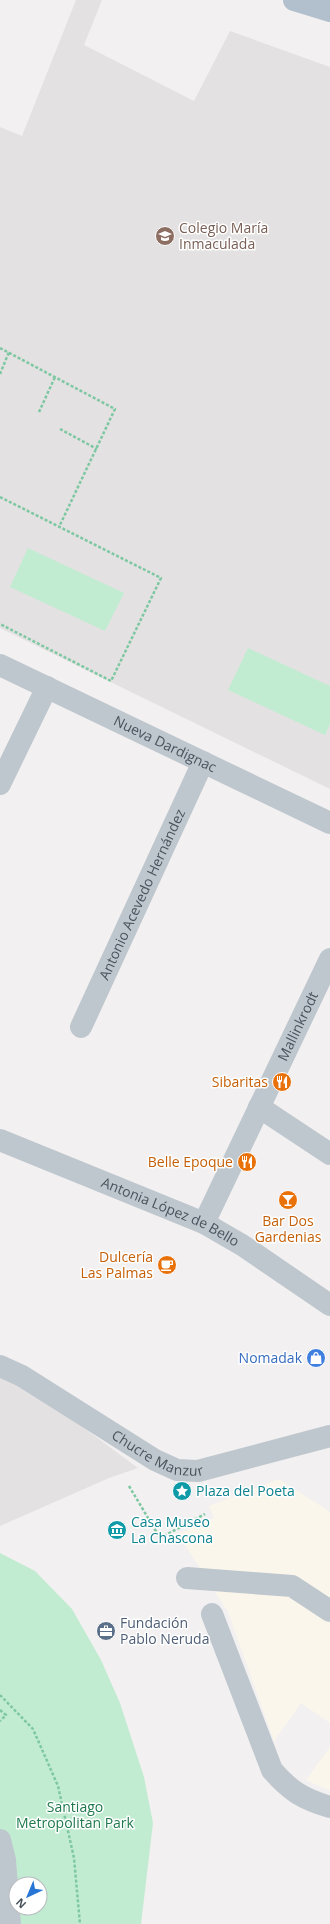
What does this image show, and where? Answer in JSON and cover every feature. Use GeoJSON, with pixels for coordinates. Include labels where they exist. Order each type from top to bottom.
{"type":"FeatureCollection","features":[{"type":"Feature","properties":{"kind":"main road"},"geometry":{"type":"LineString","coordinates":[[294,0],[330,11]]}},
{"type":"Feature","properties":{"kind":"street","name":"Nueva Dardignac"},"geometry":{"type":"LineString","coordinates":[[0,665],[330,823]]}},
{"type":"Feature","properties":{"kind":"street"},"geometry":{"type":"LineString","coordinates":[[0,784],[47,687]]}},
{"type":"Feature","properties":{"kind":"street","name":"Antonio Acevedo Hernández"},"geometry":{"type":"LineString","coordinates":[[81,1026],[203,762]]}},
{"type":"Feature","properties":{"kind":"street","name":"Mallinkrodt"},"geometry":{"type":"LineString","coordinates":[[204,1223],[330,959]]}},
{"type":"Feature","properties":{"kind":"street"},"geometry":{"type":"LineString","coordinates":[[260,1107],[330,1154]]}},
{"type":"Feature","properties":{"kind":"street","name":"Antonia López de Bello"},"geometry":{"type":"LineString","coordinates":[[0,1140],[204,1223],[242,1245],[330,1305]]}},
{"type":"Feature","properties":{"kind":"street","name":"Chucre Manzur"},"geometry":{"type":"LineString","coordinates":[[0,1366],[22,1376],[155,1460],[177,1470],[198,1472],[330,1436]]}},
{"type":"Feature","properties":{"kind":"street"},"geometry":{"type":"LineString","coordinates":[[187,1578],[292,1586],[330,1611]]}},
{"type":"Feature","properties":{"kind":"street"},"geometry":{"type":"LineString","coordinates":[[212,1614],[272,1770],[285,1785],[295,1793],[330,1807]]}},
{"type":"Feature","properties":{"kind":"street"},"geometry":{"type":"LineString","coordinates":[[0,1840],[4,1860],[10,1924]]}},
{"type":"Feature","properties":{"kind":"path"},"geometry":{"type":"LineString","coordinates":[[0,348],[115,409],[59,527]]}},
{"type":"Feature","properties":{"kind":"path"},"geometry":{"type":"LineString","coordinates":[[0,374],[9,352]]}},
{"type":"Feature","properties":{"kind":"path"},"geometry":{"type":"LineString","coordinates":[[39,412],[55,377]]}},
{"type":"Feature","properties":{"kind":"path"},"geometry":{"type":"LineString","coordinates":[[60,428],[97,449]]}},
{"type":"Feature","properties":{"kind":"path"},"geometry":{"type":"LineString","coordinates":[[0,497],[161,578],[111,681],[0,624]]}},
{"type":"Feature","properties":{"kind":"path"},"geometry":{"type":"LineString","coordinates":[[129,1486],[160,1538],[206,1514]]}},
{"type":"Feature","properties":{"kind":"path"},"geometry":{"type":"LineString","coordinates":[[0,1695],[33,1728],[58,1786],[74,1858],[80,1924]]}},
{"type":"Feature","properties":{"kind":"path"},"geometry":{"type":"LineString","coordinates":[[0,1710],[6,1715],[0,1721]]}},
{"type":"Feature","properties":{"kind":"shaded area"},"geometry":{"type":"Polygon","coordinates":[[[76,0],[102,0],[84,45],[194,101],[230,31],[330,67],[330,789],[0,628],[0,127],[22,136],[76,0]]]}},
{"type":"Feature","properties":{"kind":"shaded area"},"geometry":{"type":"Polygon","coordinates":[[[0,1376],[38,1394],[138,1468],[109,1478],[0,1526],[0,1376]]]}},
{"type":"Feature","properties":{"kind":"shaded area"},"geometry":{"type":"Polygon","coordinates":[[[279,1479],[330,1512],[330,1723],[301,1703],[274,1741],[228,1612],[178,1534],[214,1518],[209,1506],[279,1479]]]}},
{"type":"Feature","properties":{"kind":"shaded area"},"geometry":{"type":"Polygon","coordinates":[[[330,1747],[330,1791],[306,1780],[330,1747]]]}},
{"type":"Feature","properties":{"kind":"green space"},"geometry":{"type":"Polygon","coordinates":[[[28,548],[124,593],[105,631],[10,587],[28,548]]]}},
{"type":"Feature","properties":{"kind":"green space"},"geometry":{"type":"Polygon","coordinates":[[[248,648],[330,686],[330,724],[325,735],[228,690],[248,648]]]}},
{"type":"Feature","properties":{"kind":"green space","name":"Santiago Metropolitan Park"},"geometry":{"type":"Polygon","coordinates":[[[0,1553],[35,1571],[72,1609],[101,1660],[120,1703],[144,1777],[153,1823],[141,1924],[0,1924],[0,1553]]]}},
{"type":"Feature","properties":{"kind":"place","name":"Colegio María Inmaculada"},"geometry":{"type":"Point","coordinates":[165,236]}},
{"type":"Feature","properties":{"kind":"place","name":"Sibaritas"},"geometry":{"type":"Point","coordinates":[282,1082]}},
{"type":"Feature","properties":{"kind":"place","name":"Belle Epoque"},"geometry":{"type":"Point","coordinates":[247,1162]}},
{"type":"Feature","properties":{"kind":"place","name":"Bar Dos Gardenias"},"geometry":{"type":"Point","coordinates":[288,1200]}},
{"type":"Feature","properties":{"kind":"place","name":"Dulcería Las Palmas"},"geometry":{"type":"Point","coordinates":[167,1265]}},
{"type":"Feature","properties":{"kind":"place","name":"Nomadak"},"geometry":{"type":"Point","coordinates":[316,1358]}},
{"type":"Feature","properties":{"kind":"place","name":"Plaza del Poeta"},"geometry":{"type":"Point","coordinates":[182,1491]}},
{"type":"Feature","properties":{"kind":"place","name":"Casa Museo La Chascona"},"geometry":{"type":"Point","coordinates":[117,1530]}},
{"type":"Feature","properties":{"kind":"place","name":"Fundación Pablo Neruda"},"geometry":{"type":"Point","coordinates":[106,1631]}}]}
